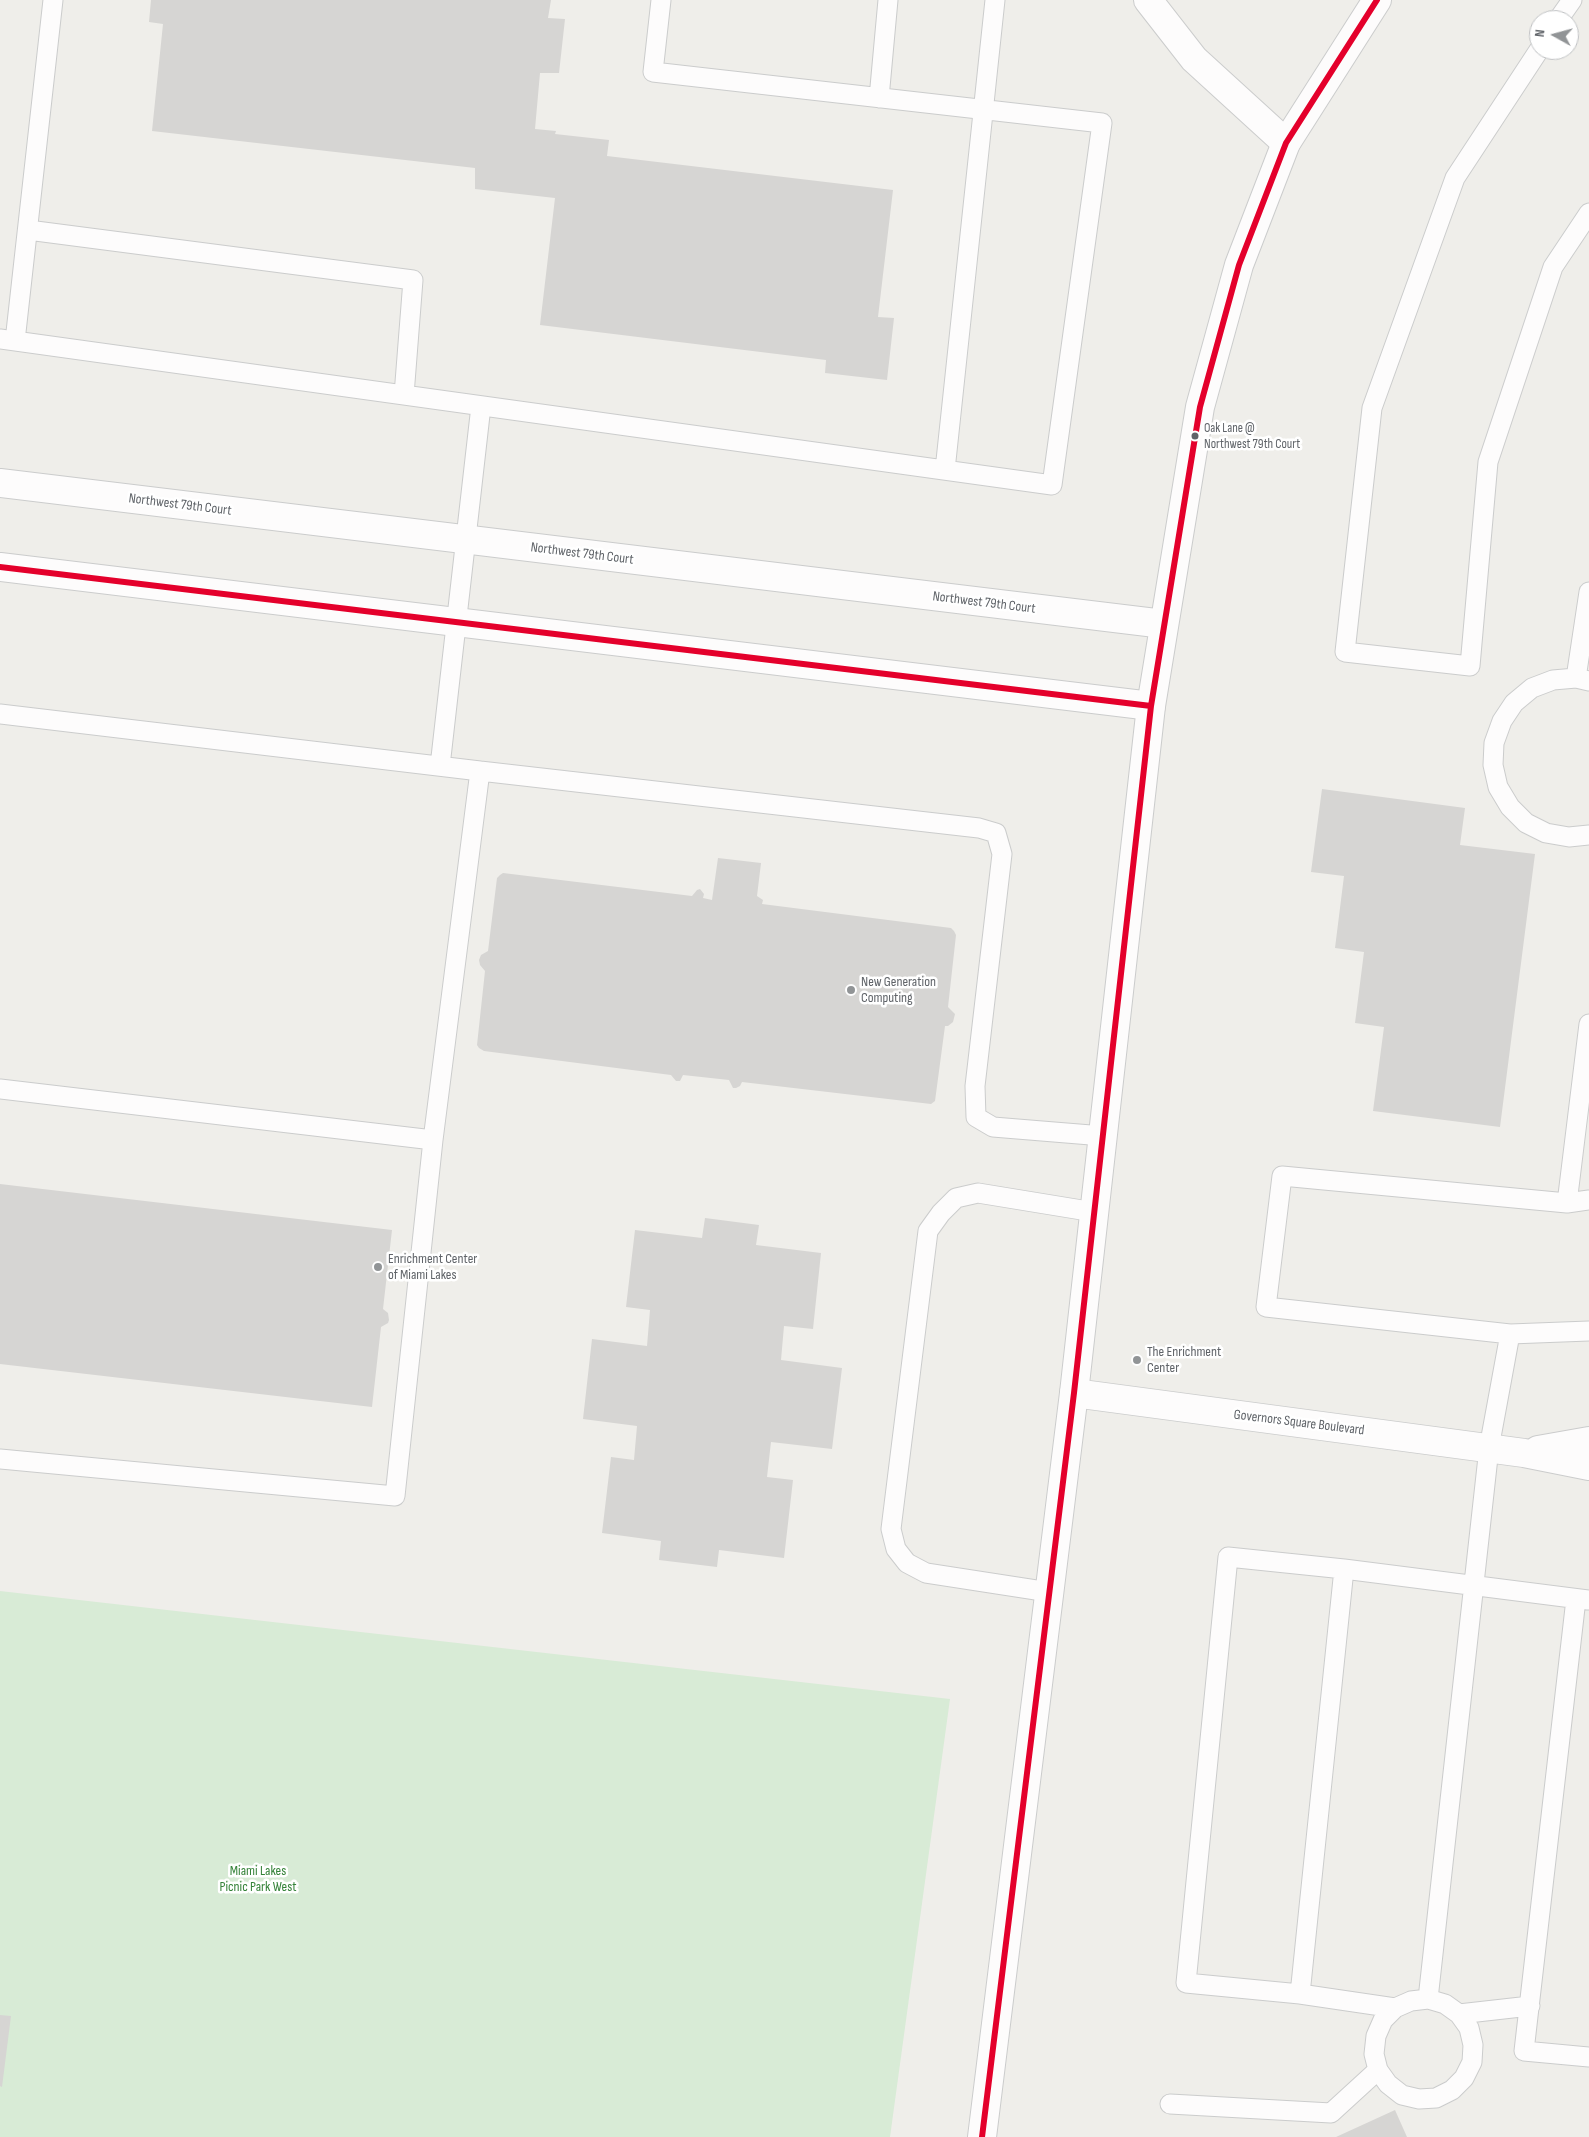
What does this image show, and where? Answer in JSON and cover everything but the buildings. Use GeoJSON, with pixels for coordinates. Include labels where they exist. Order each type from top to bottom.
{"type":"FeatureCollection","features":[{"type":"Feature","properties":{"kind":"street"},"geometry":{"type":"LineString","coordinates":[[1148,0],[1194,59],[1286,143]]}},
{"type":"Feature","properties":{"kind":"street"},"geometry":{"type":"LineString","coordinates":[[982,2137],[1074,1393],[1150,706],[1200,408],[1239,265],[1286,143],[1377,0]]}},
{"type":"Feature","properties":{"kind":"street","name":"Northwest 79th Court"},"geometry":{"type":"LineString","coordinates":[[0,483],[1164,624]]}},
{"type":"Feature","properties":{"kind":"street"},"geometry":{"type":"LineString","coordinates":[[0,567],[1150,706]]}},
{"type":"Feature","properties":{"kind":"street","name":"Governors Square Boulevard"},"geometry":{"type":"LineString","coordinates":[[1074,1393],[1490,1448],[1589,1466]]}},
{"type":"Feature","properties":{"kind":"street","name":"Governors Square Boulevard"},"geometry":{"type":"LineString","coordinates":[[1524,1453],[1589,1441]]}},
{"type":"Feature","properties":{"kind":"lane"},"geometry":{"type":"LineString","coordinates":[[53,0],[28,230],[8,340],[1052,485],[1102,122],[653,72],[661,0]]}},
{"type":"Feature","properties":{"kind":"lane"},"geometry":{"type":"LineString","coordinates":[[879,98],[888,0]]}},
{"type":"Feature","properties":{"kind":"lane"},"geometry":{"type":"LineString","coordinates":[[945,470],[995,0]]}},
{"type":"Feature","properties":{"kind":"lane"},"geometry":{"type":"LineString","coordinates":[[1532,60],[1455,178],[1372,408],[1345,652],[1470,666],[1488,462],[1553,267],[1589,213]]}},
{"type":"Feature","properties":{"kind":"lane"},"geometry":{"type":"LineString","coordinates":[[28,230],[414,280],[404,395]]}},
{"type":"Feature","properties":{"kind":"lane"},"geometry":{"type":"LineString","coordinates":[[440,766],[481,406]]}},
{"type":"Feature","properties":{"kind":"lane"},"geometry":{"type":"LineString","coordinates":[[1589,592],[1582,679],[1553,680],[1532,688],[1514,703],[1502,721],[1494,743],[1493,765],[1498,787],[1510,807],[1526,823],[1546,833],[1561,836],[1589,835]]}},
{"type":"Feature","properties":{"kind":"lane"},"geometry":{"type":"LineString","coordinates":[[0,714],[979,828],[996,834],[1002,854],[975,1086],[976,1117],[993,1127],[1103,1136]]}},
{"type":"Feature","properties":{"kind":"lane"},"geometry":{"type":"LineString","coordinates":[[0,1459],[394,1496],[434,1140],[480,771]]}},
{"type":"Feature","properties":{"kind":"lane"},"geometry":{"type":"LineString","coordinates":[[1567,1204],[1589,1024]]}},
{"type":"Feature","properties":{"kind":"lane"},"geometry":{"type":"LineString","coordinates":[[0,1089],[434,1140]]}},
{"type":"Feature","properties":{"kind":"lane"},"geometry":{"type":"LineString","coordinates":[[1589,1200],[1567,1204],[1282,1176],[1266,1307],[1510,1334],[1589,1331]]}},
{"type":"Feature","properties":{"kind":"lane"},"geometry":{"type":"LineString","coordinates":[[1049,1592],[926,1573],[907,1563],[896,1549],[891,1529],[928,1231],[940,1213],[956,1198],[978,1193],[1094,1212]]}},
{"type":"Feature","properties":{"kind":"lane"},"geometry":{"type":"LineString","coordinates":[[1428,1999],[1490,1448],[1510,1334]]}},
{"type":"Feature","properties":{"kind":"lane"},"geometry":{"type":"LineString","coordinates":[[1395,2008],[1300,1994],[1186,1983],[1228,1557],[1344,1569],[1474,1587],[1583,1599],[1524,2051],[1589,2057]]}},
{"type":"Feature","properties":{"kind":"lane"},"geometry":{"type":"LineString","coordinates":[[1300,1994],[1344,1569]]}},
{"type":"Feature","properties":{"kind":"lane"},"geometry":{"type":"LineString","coordinates":[[1428,1999],[1445,2004],[1459,2014],[1469,2028],[1473,2045],[1472,2062],[1464,2078],[1452,2090],[1436,2098],[1418,2099],[1402,2095],[1388,2084],[1378,2070],[1374,2054],[1376,2036],[1383,2020],[1395,2008],[1411,2001],[1428,1999]]}},
{"type":"Feature","properties":{"kind":"lane"},"geometry":{"type":"LineString","coordinates":[[1459,2014],[1530,2006]]}},
{"type":"Feature","properties":{"kind":"lane"},"geometry":{"type":"LineString","coordinates":[[1170,2104],[1331,2113],[1378,2070]]}},
{"type":"Feature","properties":{"kind":"green space","name":"Miami Lakes Picnic Park West"},"geometry":{"type":"Polygon","coordinates":[[[0,1591],[950,1699],[890,2137],[0,2137],[0,1591]]]}},
{"type":"Feature","properties":{"kind":"transit line"},"geometry":{"type":"LineString","coordinates":[[982,2137],[1074,1393],[1151,706],[1200,407],[1239,265],[1286,143],[1377,0]]}},
{"type":"Feature","properties":{"kind":"transit line"},"geometry":{"type":"LineString","coordinates":[[0,567],[1151,706]]}},
{"type":"Feature","properties":{"kind":"place","name":"Oak Lane @ Northwest 79th Court"},"geometry":{"type":"Point","coordinates":[1195,436]}},
{"type":"Feature","properties":{"kind":"place","name":"New Generation Computing"},"geometry":{"type":"Point","coordinates":[851,990]}},
{"type":"Feature","properties":{"kind":"place","name":"Enrichment Center of Miami Lakes"},"geometry":{"type":"Point","coordinates":[378,1267]}},
{"type":"Feature","properties":{"kind":"place","name":"The Enrichment Center"},"geometry":{"type":"Point","coordinates":[1137,1360]}}]}
